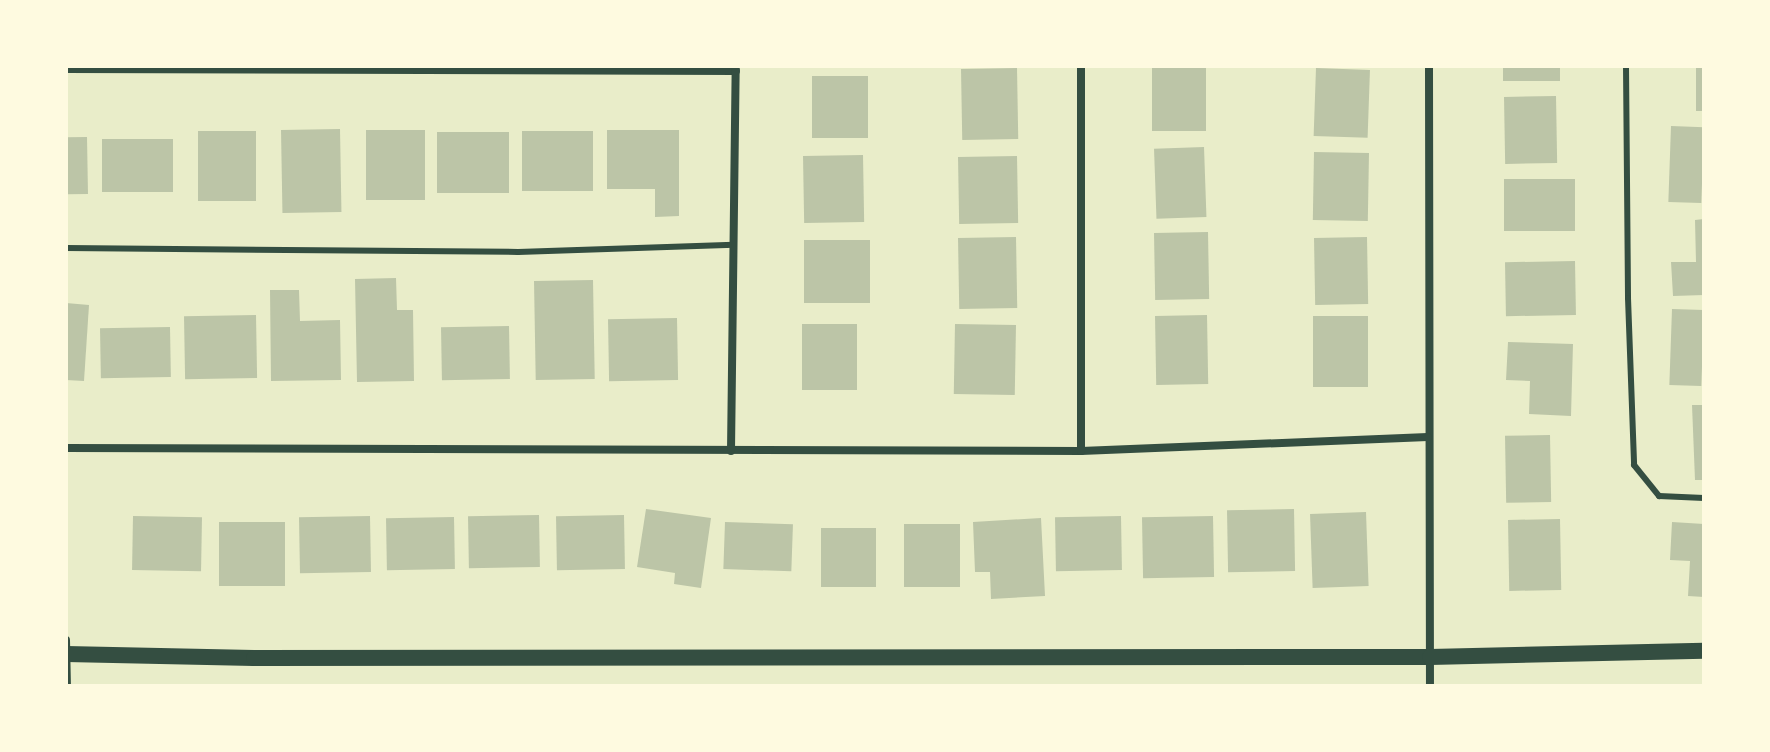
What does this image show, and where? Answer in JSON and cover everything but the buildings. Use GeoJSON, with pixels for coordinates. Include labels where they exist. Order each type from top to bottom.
{"type":"FeatureCollection","features":[{"type":"Feature","properties":{"kind":"main road"},"geometry":{"type":"LineString","coordinates":[[66,654],[254,658],[1430,657],[1704,651]]}},
{"type":"Feature","properties":{"kind":"street"},"geometry":{"type":"LineString","coordinates":[[1081,66],[1081,451]]}},
{"type":"Feature","properties":{"kind":"street"},"geometry":{"type":"LineString","coordinates":[[1429,66],[1430,686]]}},
{"type":"Feature","properties":{"kind":"street"},"geometry":{"type":"LineString","coordinates":[[66,69],[736,68],[731,451]]}},
{"type":"Feature","properties":{"kind":"street"},"geometry":{"type":"LineString","coordinates":[[66,448],[1081,451],[1428,437]]}},
{"type":"Feature","properties":{"kind":"street"},"geometry":{"type":"LineString","coordinates":[[66,640],[67,686]]}},
{"type":"Feature","properties":{"kind":"lane"},"geometry":{"type":"LineString","coordinates":[[1626,66],[1628,298],[1634,465],[1659,496],[1704,498]]}},
{"type":"Feature","properties":{"kind":"lane"},"geometry":{"type":"LineString","coordinates":[[66,248],[518,252],[734,245]]}}]}
